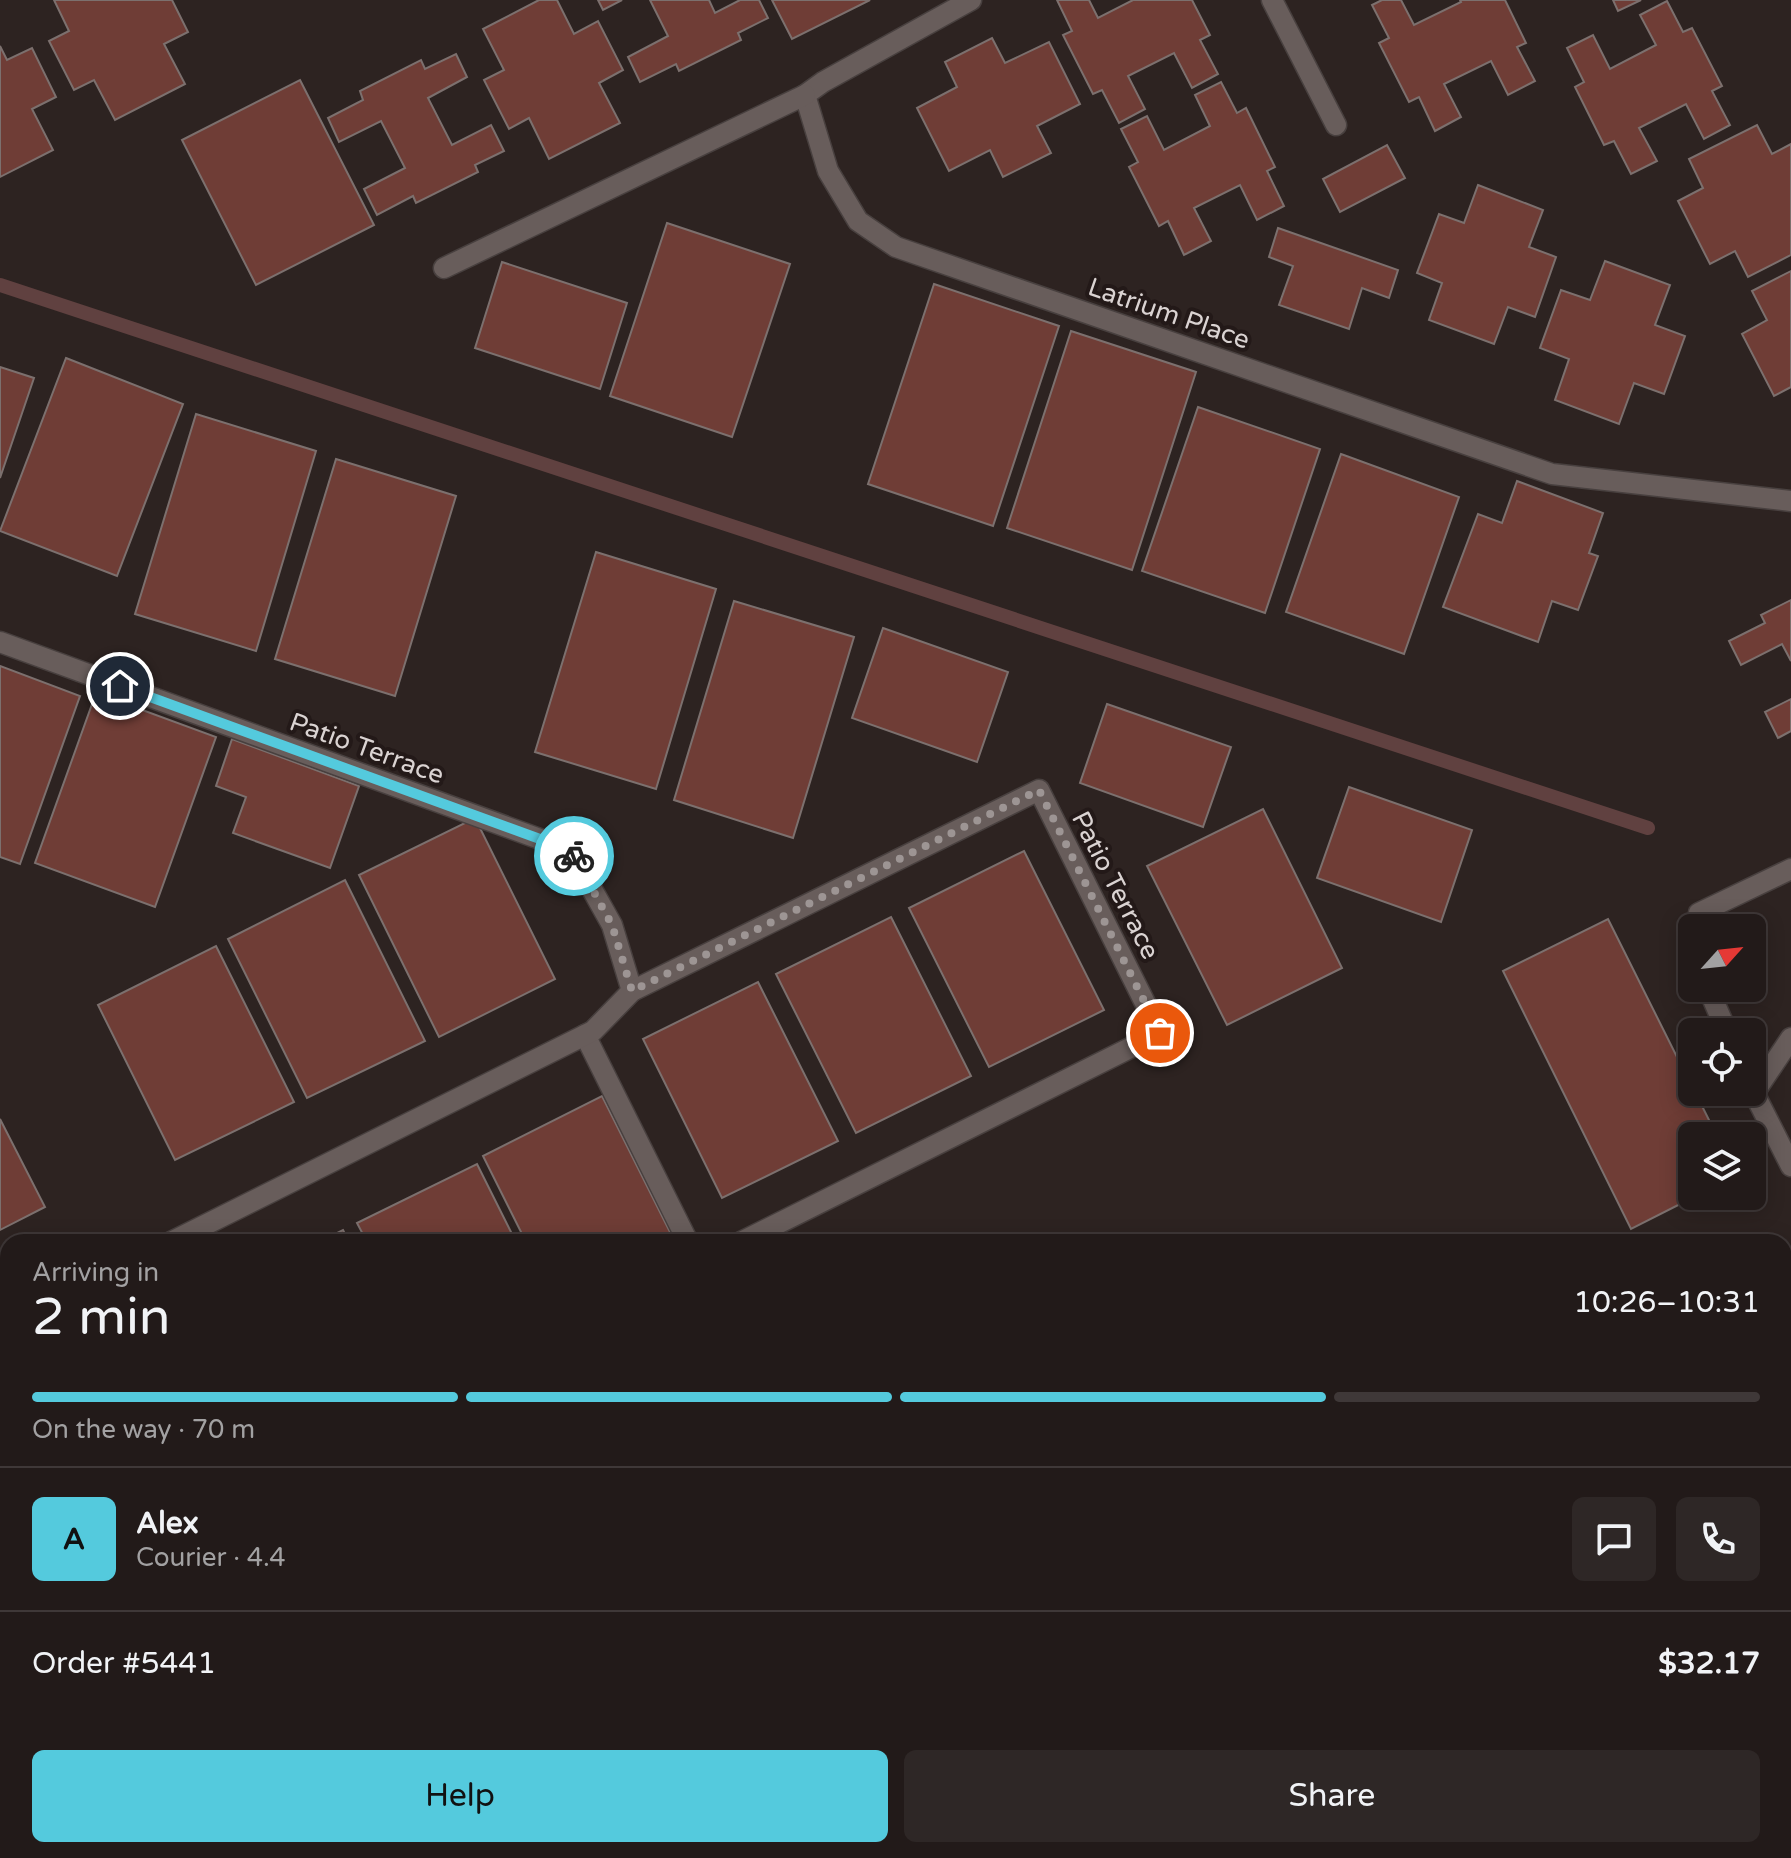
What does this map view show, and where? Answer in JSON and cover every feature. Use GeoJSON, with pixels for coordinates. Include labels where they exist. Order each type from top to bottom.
{"type":"FeatureCollection","features":[{"type":"Feature","properties":{"kind":"lane"},"geometry":{"type":"LineString","coordinates":[[444,268],[805,95],[971,0]]}},
{"type":"Feature","properties":{"kind":"lane"},"geometry":{"type":"LineString","coordinates":[[1272,0],[1336,125]]}},
{"type":"Feature","properties":{"kind":"lane","name":"Latrium Place"},"geometry":{"type":"LineString","coordinates":[[805,95],[828,171],[858,221],[896,247],[1552,474],[1791,501]]}},
{"type":"Feature","properties":{"kind":"lane","name":"Patio Terrace"},"geometry":{"type":"LineString","coordinates":[[0,642],[570,850],[612,925],[632,991]]}},
{"type":"Feature","properties":{"kind":"lane","name":"Patio Terrace"},"geometry":{"type":"LineString","coordinates":[[187,1234],[593,1031],[632,991],[1039,790],[1160,1033],[757,1234]]}},
{"type":"Feature","properties":{"kind":"lane"},"geometry":{"type":"LineString","coordinates":[[1699,914],[1791,869]]}},
{"type":"Feature","properties":{"kind":"lane"},"geometry":{"type":"LineString","coordinates":[[585,1035],[684,1234]]}},
{"type":"Feature","properties":{"kind":"lane"},"geometry":{"type":"LineString","coordinates":[[1766,1073],[1791,1038]]}},
{"type":"Feature","properties":{"kind":"lane"},"geometry":{"type":"LineString","coordinates":[[1761,1106],[1791,1166]]}},
{"type":"Feature","properties":{"kind":"building"},"geometry":{"type":"Polygon","coordinates":[[[54,0],[172,0],[188,32],[164,44],[185,84],[115,120],[94,80],[74,90],[49,41],[69,31],[54,0]]]}},
{"type":"Feature","properties":{"kind":"building"},"geometry":{"type":"Polygon","coordinates":[[[539,0],[557,0],[574,34],[598,21],[623,70],[599,83],[620,123],[549,159],[529,118],[509,129],[484,80],[504,70],[483,29],[539,0]]]}},
{"type":"Feature","properties":{"kind":"building"},"geometry":{"type":"Polygon","coordinates":[[[598,0],[622,0],[603,10],[598,0]]]}},
{"type":"Feature","properties":{"kind":"building"},"geometry":{"type":"Polygon","coordinates":[[[650,0],[709,0],[715,13],[740,0],[759,0],[768,18],[738,33],[741,40],[679,71],[676,64],[640,82],[628,57],[668,36],[650,0]]]}},
{"type":"Feature","properties":{"kind":"building"},"geometry":{"type":"Polygon","coordinates":[[[772,0],[870,0],[792,39],[772,0]]]}},
{"type":"Feature","properties":{"kind":"building"},"geometry":{"type":"Polygon","coordinates":[[[1057,0],[1089,0],[1098,18],[1133,0],[1192,0],[1210,35],[1200,40],[1218,74],[1192,88],[1174,53],[1128,76],[1145,109],[1119,123],[1102,90],[1093,94],[1063,35],[1072,31],[1057,0]]]}},
{"type":"Feature","properties":{"kind":"building"},"geometry":{"type":"Polygon","coordinates":[[[1382,0],[1401,0],[1414,25],[1460,0],[1505,0],[1526,43],[1517,47],[1535,81],[1508,95],[1491,61],[1444,84],[1461,117],[1435,131],[1419,97],[1409,102],[1379,43],[1389,38],[1372,5],[1382,0]]]}},
{"type":"Feature","properties":{"kind":"building"},"geometry":{"type":"Polygon","coordinates":[[[1613,0],[1641,0],[1618,11],[1613,0]]]}},
{"type":"Feature","properties":{"kind":"building"},"geometry":{"type":"Polygon","coordinates":[[[1667,1],[1683,32],[1692,28],[1722,86],[1712,91],[1730,125],[1704,139],[1686,104],[1639,128],[1657,161],[1631,174],[1614,141],[1604,145],[1575,87],[1584,82],[1567,48],[1593,35],[1610,69],[1656,45],[1640,15],[1667,1]]]}},
{"type":"Feature","properties":{"kind":"building"},"geometry":{"type":"Polygon","coordinates":[[[992,38],[1005,63],[1049,42],[1080,104],[1037,126],[1051,153],[1003,177],[990,150],[949,171],[917,108],[957,87],[945,62],[992,38]]]}},
{"type":"Feature","properties":{"kind":"building"},"geometry":{"type":"Polygon","coordinates":[[[0,46],[7,60],[32,48],[56,97],[32,109],[53,150],[0,177],[0,46]]]}},
{"type":"Feature","properties":{"kind":"building"},"geometry":{"type":"Polygon","coordinates":[[[456,54],[467,77],[428,98],[452,145],[491,125],[504,151],[475,165],[478,172],[416,203],[413,196],[377,215],[364,189],[405,168],[381,121],[339,142],[328,118],[363,100],[360,91],[421,60],[425,69],[456,54]]]}},
{"type":"Feature","properties":{"kind":"building"},"geometry":{"type":"Polygon","coordinates":[[[300,80],[374,225],[256,285],[182,140],[300,80]]]}},
{"type":"Feature","properties":{"kind":"building"},"geometry":{"type":"Polygon","coordinates":[[[1221,82],[1237,113],[1246,108],[1275,167],[1267,171],[1284,206],[1257,220],[1240,185],[1194,208],[1211,241],[1184,255],[1168,221],[1159,226],[1129,167],[1138,162],[1121,129],[1147,116],[1164,150],[1210,126],[1195,95],[1221,82]]]}},
{"type":"Feature","properties":{"kind":"building"},"geometry":{"type":"Polygon","coordinates":[[[1757,125],[1772,154],[1791,144],[1791,255],[1748,277],[1735,251],[1710,264],[1678,201],[1703,188],[1689,159],[1757,125]]]}},
{"type":"Feature","properties":{"kind":"building"},"geometry":{"type":"Polygon","coordinates":[[[1387,145],[1405,178],[1340,212],[1323,179],[1387,145]]]}},
{"type":"Feature","properties":{"kind":"building"},"geometry":{"type":"Polygon","coordinates":[[[1478,185],[1543,210],[1529,247],[1556,257],[1535,317],[1508,307],[1494,344],[1429,320],[1442,283],[1417,273],[1439,214],[1464,223],[1478,185]]]}},
{"type":"Feature","properties":{"kind":"building"},"geometry":{"type":"Polygon","coordinates":[[[667,223],[790,264],[732,437],[610,396],[667,223]]]}},
{"type":"Feature","properties":{"kind":"building"},"geometry":{"type":"Polygon","coordinates":[[[1278,228],[1398,270],[1389,298],[1362,288],[1349,329],[1279,305],[1293,266],[1269,257],[1278,228]]]}},
{"type":"Feature","properties":{"kind":"building"},"geometry":{"type":"Polygon","coordinates":[[[1605,261],[1670,285],[1655,325],[1685,336],[1664,394],[1634,383],[1619,424],[1555,400],[1569,359],[1540,348],[1561,290],[1590,300],[1605,261]]]}},
{"type":"Feature","properties":{"kind":"building"},"geometry":{"type":"Polygon","coordinates":[[[502,262],[627,303],[600,389],[475,348],[502,262]]]}},
{"type":"Feature","properties":{"kind":"building"},"geometry":{"type":"Polygon","coordinates":[[[1791,271],[1791,387],[1774,396],[1742,334],[1767,320],[1752,291],[1791,271]]]}},
{"type":"Feature","properties":{"kind":"building"},"geometry":{"type":"Polygon","coordinates":[[[934,284],[1059,326],[993,526],[868,484],[934,284]]]}},
{"type":"Feature","properties":{"kind":"building"},"geometry":{"type":"Polygon","coordinates":[[[1071,331],[1196,372],[1132,570],[1007,528],[1071,331]]]}},
{"type":"Feature","properties":{"kind":"building"},"geometry":{"type":"Polygon","coordinates":[[[66,358],[183,404],[117,576],[0,531],[66,358]]]}},
{"type":"Feature","properties":{"kind":"building"},"geometry":{"type":"Polygon","coordinates":[[[0,367],[34,378],[0,478],[0,367]]]}},
{"type":"Feature","properties":{"kind":"building"},"geometry":{"type":"Polygon","coordinates":[[[1198,407],[1320,449],[1265,613],[1142,571],[1198,407]]]}},
{"type":"Feature","properties":{"kind":"building"},"geometry":{"type":"Polygon","coordinates":[[[196,414],[316,451],[256,651],[135,614],[196,414]]]}},
{"type":"Feature","properties":{"kind":"building"},"geometry":{"type":"Polygon","coordinates":[[[1341,454],[1459,497],[1404,654],[1286,612],[1341,454]]]}},
{"type":"Feature","properties":{"kind":"building"},"geometry":{"type":"Polygon","coordinates":[[[336,459],[456,496],[395,696],[275,659],[336,459]]]}},
{"type":"Feature","properties":{"kind":"building"},"geometry":{"type":"Polygon","coordinates":[[[1517,481],[1603,513],[1589,553],[1598,556],[1578,610],[1552,601],[1538,642],[1443,607],[1478,514],[1502,523],[1517,481]]]}},
{"type":"Feature","properties":{"kind":"building"},"geometry":{"type":"Polygon","coordinates":[[[596,552],[716,589],[656,789],[535,752],[596,552]]]}},
{"type":"Feature","properties":{"kind":"building"},"geometry":{"type":"Polygon","coordinates":[[[1791,600],[1791,661],[1782,644],[1741,665],[1729,641],[1765,623],[1761,615],[1791,600]]]}},
{"type":"Feature","properties":{"kind":"building"},"geometry":{"type":"Polygon","coordinates":[[[734,601],[854,637],[793,838],[674,800],[734,601]]]}},
{"type":"Feature","properties":{"kind":"building"},"geometry":{"type":"Polygon","coordinates":[[[883,628],[1008,672],[977,762],[852,718],[883,628]]]}},
{"type":"Feature","properties":{"kind":"building"},"geometry":{"type":"Polygon","coordinates":[[[0,666],[80,696],[20,864],[0,857],[0,666]]]}},
{"type":"Feature","properties":{"kind":"building"},"geometry":{"type":"Polygon","coordinates":[[[96,693],[216,737],[155,907],[35,863],[96,693]]]}},
{"type":"Feature","properties":{"kind":"building"},"geometry":{"type":"Polygon","coordinates":[[[1791,699],[1791,731],[1778,738],[1765,712],[1791,699]]]}},
{"type":"Feature","properties":{"kind":"building"},"geometry":{"type":"Polygon","coordinates":[[[1107,704],[1231,747],[1203,827],[1080,783],[1107,704]]]}},
{"type":"Feature","properties":{"kind":"building"},"geometry":{"type":"Polygon","coordinates":[[[232,739],[359,786],[330,868],[233,833],[246,797],[216,786],[232,739]]]}},
{"type":"Feature","properties":{"kind":"building"},"geometry":{"type":"Polygon","coordinates":[[[1349,787],[1472,830],[1441,922],[1317,878],[1349,787]]]}},
{"type":"Feature","properties":{"kind":"building"},"geometry":{"type":"Polygon","coordinates":[[[1263,809],[1342,968],[1227,1025],[1147,866],[1263,809]]]}},
{"type":"Feature","properties":{"kind":"building"},"geometry":{"type":"Polygon","coordinates":[[[475,818],[555,979],[439,1037],[359,875],[475,818]]]}},
{"type":"Feature","properties":{"kind":"building"},"geometry":{"type":"Polygon","coordinates":[[[1024,851],[1104,1010],[989,1067],[909,908],[1024,851]]]}},
{"type":"Feature","properties":{"kind":"building"},"geometry":{"type":"Polygon","coordinates":[[[345,880],[425,1041],[307,1098],[228,939],[345,880]]]}},
{"type":"Feature","properties":{"kind":"building"},"geometry":{"type":"Polygon","coordinates":[[[891,917],[971,1076],[856,1133],[776,974],[891,917]]]}},
{"type":"Feature","properties":{"kind":"building"},"geometry":{"type":"Polygon","coordinates":[[[1608,919],[1678,1059],[1678,1106],[1702,1106],[1710,1122],[1678,1122],[1678,1205],[1631,1229],[1503,971],[1608,919]]]}},
{"type":"Feature","properties":{"kind":"building"},"geometry":{"type":"Polygon","coordinates":[[[216,946],[294,1102],[175,1160],[98,1005],[216,946]]]}},
{"type":"Feature","properties":{"kind":"building"},"geometry":{"type":"Polygon","coordinates":[[[758,982],[838,1141],[722,1198],[643,1039],[758,982]]]}},
{"type":"Feature","properties":{"kind":"building"},"geometry":{"type":"Polygon","coordinates":[[[602,1096],[671,1234],[522,1234],[483,1156],[602,1096]]]}},
{"type":"Feature","properties":{"kind":"building"},"geometry":{"type":"Polygon","coordinates":[[[0,1119],[45,1207],[0,1230],[0,1119]]]}},
{"type":"Feature","properties":{"kind":"building"},"geometry":{"type":"Polygon","coordinates":[[[477,1164],[512,1234],[363,1234],[357,1223],[477,1164]]]}},
{"type":"Feature","properties":{"kind":"waterway"},"geometry":{"type":"LineString","coordinates":[[0,285],[1648,828]]}},
{"type":"Feature","properties":{"kind":"way so far"},"geometry":{"type":"LineString","coordinates":[[574,856],[612,925],[632,991],[1039,790],[1160,1033]]}},
{"type":"Feature","properties":{"kind":"route"},"geometry":{"type":"LineString","coordinates":[[120,686],[570,850],[574,856]]}}]}
